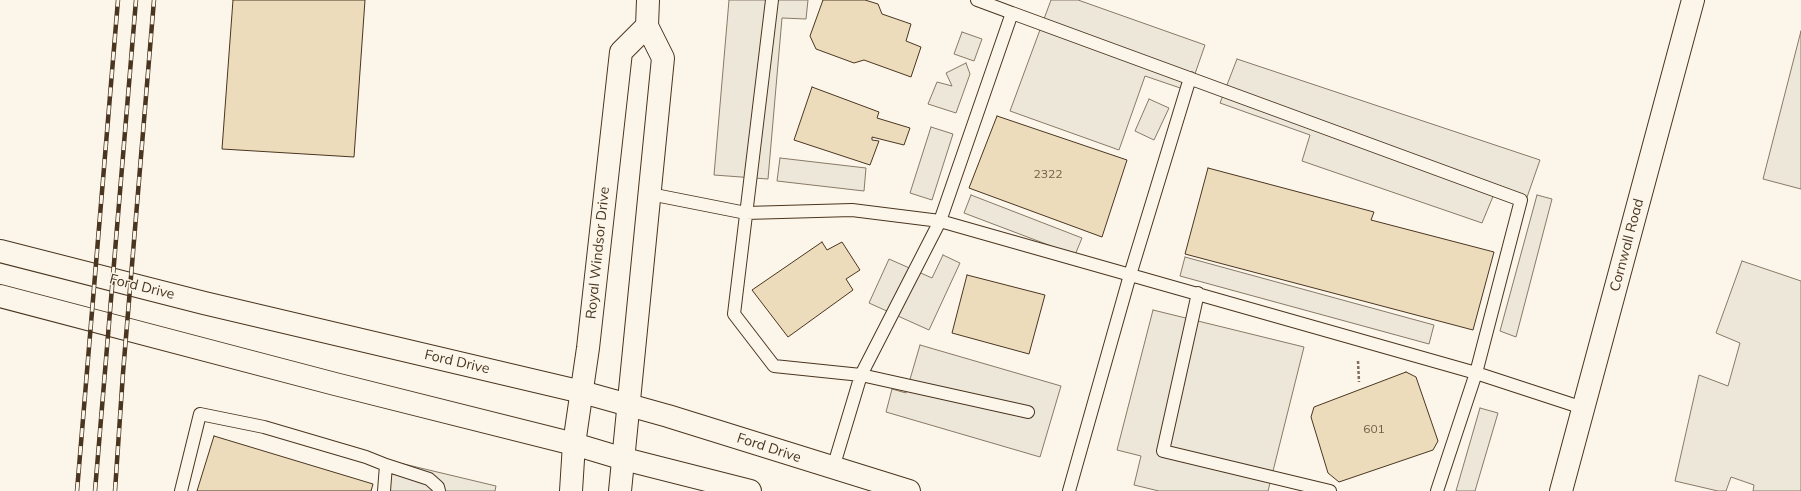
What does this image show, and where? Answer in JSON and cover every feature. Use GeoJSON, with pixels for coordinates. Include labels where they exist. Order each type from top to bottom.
{"type":"FeatureCollection","features":[{"type":"Feature","properties":{"kind":"main road"},"geometry":{"type":"LineString","coordinates":[[620,491],[663,58],[647,26],[648,0]]}},
{"type":"Feature","properties":{"kind":"main road","name":"Cornwall Road"},"geometry":{"type":"LineString","coordinates":[[1560,491],[1693,0]]}},
{"type":"Feature","properties":{"kind":"main road","name":"Royal Windsor Drive"},"geometry":{"type":"LineString","coordinates":[[571,491],[574,444],[582,392],[621,52],[647,26]]}},
{"type":"Feature","properties":{"kind":"main road","name":"Ford Drive"},"geometry":{"type":"LineString","coordinates":[[0,250],[204,303],[582,392],[668,416],[909,491]]}},
{"type":"Feature","properties":{"kind":"main road"},"geometry":{"type":"LineString","coordinates":[[0,296],[335,384],[574,444],[624,459],[750,491]]}},
{"type":"Feature","properties":{"kind":"lane"},"geometry":{"type":"LineString","coordinates":[[772,0],[734,314],[774,366],[861,375],[1028,412]]}},
{"type":"Feature","properties":{"kind":"lane"},"geometry":{"type":"LineString","coordinates":[[978,0],[1521,200],[1476,373],[1437,491]]}},
{"type":"Feature","properties":{"kind":"lane"},"geometry":{"type":"LineString","coordinates":[[833,468],[861,375],[940,222],[1012,13]]}},
{"type":"Feature","properties":{"kind":"lane"},"geometry":{"type":"LineString","coordinates":[[1069,491],[1130,275],[1190,78]]}},
{"type":"Feature","properties":{"kind":"lane"},"geometry":{"type":"LineString","coordinates":[[650,194],[746,213],[852,210],[940,222],[1476,373],[1583,408]]}},
{"type":"Feature","properties":{"kind":"lane"},"geometry":{"type":"LineString","coordinates":[[1198,294],[1163,451],[1330,491]]}},
{"type":"Feature","properties":{"kind":"lane"},"geometry":{"type":"LineString","coordinates":[[181,491],[200,414],[264,427],[366,457],[429,479],[438,487],[439,491]]}},
{"type":"Feature","properties":{"kind":"lane"},"geometry":{"type":"LineString","coordinates":[[384,491],[386,465]]}},
{"type":"Feature","properties":{"kind":"shaded area"},"geometry":{"type":"Polygon","coordinates":[[[729,0],[808,0],[806,19],[782,18],[768,179],[714,175],[729,0]]]}},
{"type":"Feature","properties":{"kind":"shaded area"},"geometry":{"type":"Polygon","coordinates":[[[1051,0],[1078,0],[1205,45],[1189,91],[1145,76],[1119,150],[1010,111],[1051,0]]]}},
{"type":"Feature","properties":{"kind":"shaded area"},"geometry":{"type":"Polygon","coordinates":[[[1801,31],[1801,189],[1763,179],[1801,31]]]}},
{"type":"Feature","properties":{"kind":"shaded area"},"geometry":{"type":"Polygon","coordinates":[[[962,32],[982,39],[974,61],[954,54],[962,32]]]}},
{"type":"Feature","properties":{"kind":"shaded area"},"geometry":{"type":"Polygon","coordinates":[[[1237,59],[1540,160],[1525,203],[1494,194],[1482,223],[1302,161],[1310,135],[1220,103],[1237,59]]]}},
{"type":"Feature","properties":{"kind":"shaded area"},"geometry":{"type":"Polygon","coordinates":[[[966,63],[970,74],[956,113],[928,104],[937,82],[952,86],[946,73],[966,63]]]}},
{"type":"Feature","properties":{"kind":"shaded area"},"geometry":{"type":"Polygon","coordinates":[[[1149,99],[1169,108],[1154,140],[1135,131],[1149,99]]]}},
{"type":"Feature","properties":{"kind":"shaded area"},"geometry":{"type":"Polygon","coordinates":[[[931,127],[953,134],[932,200],[910,193],[931,127]]]}},
{"type":"Feature","properties":{"kind":"shaded area"},"geometry":{"type":"Polygon","coordinates":[[[780,158],[866,168],[864,191],[777,181],[780,158]]]}},
{"type":"Feature","properties":{"kind":"shaded area"},"geometry":{"type":"Polygon","coordinates":[[[971,195],[1082,238],[1075,255],[964,213],[971,195]]]}},
{"type":"Feature","properties":{"kind":"shaded area"},"geometry":{"type":"Polygon","coordinates":[[[1537,195],[1552,199],[1516,337],[1500,331],[1537,195]]]}},
{"type":"Feature","properties":{"kind":"shaded area"},"geometry":{"type":"Polygon","coordinates":[[[943,255],[960,263],[929,330],[869,303],[889,259],[932,278],[943,255]]]}},
{"type":"Feature","properties":{"kind":"shaded area"},"geometry":{"type":"Polygon","coordinates":[[[1185,257],[1434,325],[1429,344],[1180,276],[1185,257]]]}},
{"type":"Feature","properties":{"kind":"shaded area"},"geometry":{"type":"Polygon","coordinates":[[[1742,261],[1801,281],[1801,491],[1753,491],[1754,485],[1731,477],[1726,491],[1718,491],[1675,481],[1699,375],[1728,386],[1740,343],[1716,333],[1742,261]]]}},
{"type":"Feature","properties":{"kind":"shaded area"},"geometry":{"type":"Polygon","coordinates":[[[1153,310],[1304,347],[1268,491],[1159,491],[1134,485],[1141,456],[1117,450],[1153,310]]]}},
{"type":"Feature","properties":{"kind":"shaded area"},"geometry":{"type":"Polygon","coordinates":[[[920,345],[1061,386],[1040,457],[886,412],[892,389],[906,393],[920,345]]]}},
{"type":"Feature","properties":{"kind":"shaded area"},"geometry":{"type":"Polygon","coordinates":[[[1480,408],[1498,413],[1475,491],[1456,491],[1480,408]]]}},
{"type":"Feature","properties":{"kind":"shaded area"},"geometry":{"type":"Polygon","coordinates":[[[387,460],[496,486],[495,491],[378,491],[387,460]]]}},
{"type":"Feature","properties":{"kind":"building"},"geometry":{"type":"Polygon","coordinates":[[[233,0],[365,0],[354,157],[222,149],[233,0]]]}},
{"type":"Feature","properties":{"kind":"building"},"geometry":{"type":"Polygon","coordinates":[[[823,0],[865,0],[878,4],[882,14],[911,24],[906,41],[921,47],[911,77],[864,60],[854,63],[816,49],[810,36],[823,0]]]}},
{"type":"Feature","properties":{"kind":"building"},"geometry":{"type":"Polygon","coordinates":[[[812,87],[879,112],[877,118],[910,128],[904,145],[872,137],[872,140],[879,141],[870,165],[794,140],[812,87]]]}},
{"type":"Feature","properties":{"kind":"building"},"geometry":{"type":"Polygon","coordinates":[[[997,116],[1127,160],[1102,237],[969,188],[997,116]]]}},
{"type":"Feature","properties":{"kind":"building"},"geometry":{"type":"Polygon","coordinates":[[[1208,168],[1374,212],[1371,220],[1494,252],[1473,330],[1185,254],[1208,168]]]}},
{"type":"Feature","properties":{"kind":"building"},"geometry":{"type":"Polygon","coordinates":[[[822,242],[827,250],[842,242],[860,270],[846,279],[853,290],[788,337],[752,290],[822,242]]]}},
{"type":"Feature","properties":{"kind":"building"},"geometry":{"type":"Polygon","coordinates":[[[967,275],[1045,295],[1029,354],[952,333],[967,275]]]}},
{"type":"Feature","properties":{"kind":"building"},"geometry":{"type":"Polygon","coordinates":[[[1406,372],[1416,377],[1438,441],[1433,450],[1339,482],[1328,473],[1311,417],[1314,407],[1406,372]]]}},
{"type":"Feature","properties":{"kind":"building"},"geometry":{"type":"Polygon","coordinates":[[[214,436],[373,484],[371,491],[197,491],[214,436]]]}},
{"type":"Feature","properties":{"kind":"railway"},"geometry":{"type":"LineString","coordinates":[[77,491],[118,0]]}},
{"type":"Feature","properties":{"kind":"railway"},"geometry":{"type":"LineString","coordinates":[[95,491],[136,0]]}},
{"type":"Feature","properties":{"kind":"railway"},"geometry":{"type":"LineString","coordinates":[[115,491],[123,373],[154,0]]}}]}
